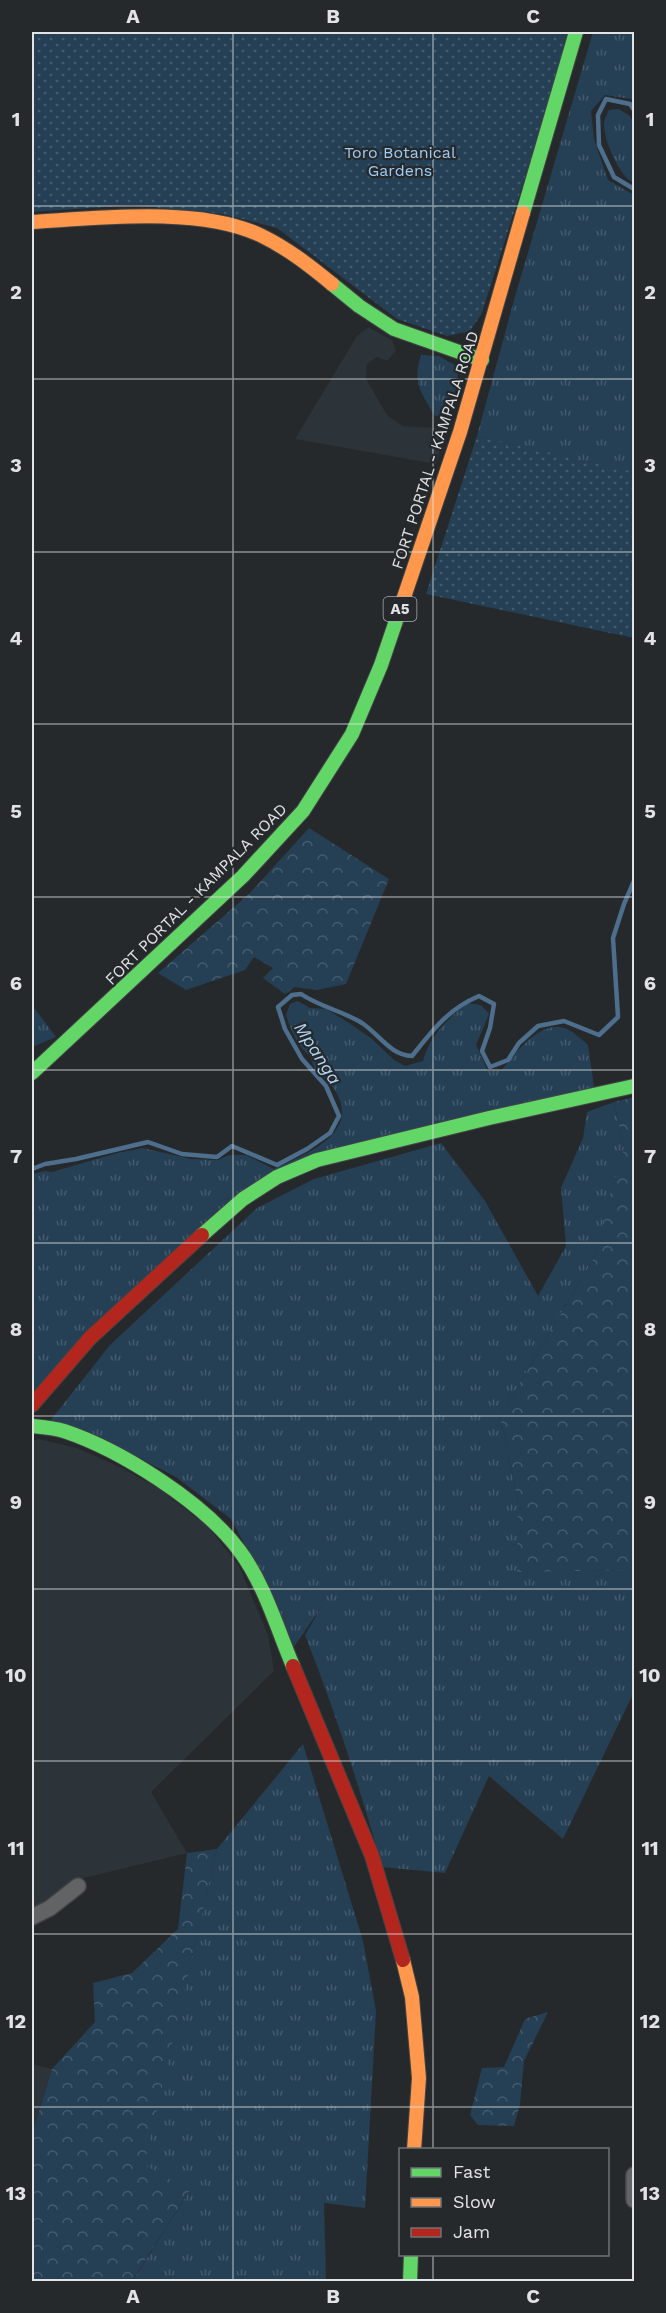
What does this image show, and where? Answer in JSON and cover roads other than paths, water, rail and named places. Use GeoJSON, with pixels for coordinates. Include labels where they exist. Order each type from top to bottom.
{"type":"FeatureCollection","features":[{"type":"Feature","properties":{"kind":"main road","name":"FORT PORTAL - KAMPALA ROAD"},"geometry":{"type":"LineString","coordinates":[[32,1073],[243,876],[303,812],[352,734],[381,665],[482,360],[576,32]]}},
{"type":"Feature","properties":{"kind":"main road"},"geometry":{"type":"LineString","coordinates":[[32,222],[138,216],[223,222],[258,234],[294,253],[359,306],[394,329],[482,360]]}},
{"type":"Feature","properties":{"kind":"main road"},"geometry":{"type":"LineString","coordinates":[[32,1405],[90,1338],[191,1244],[243,1200],[277,1177],[317,1160],[489,1118],[634,1086]]}},
{"type":"Feature","properties":{"kind":"main road"},"geometry":{"type":"LineString","coordinates":[[32,1426],[62,1430],[95,1443],[175,1489],[216,1525],[239,1550],[255,1576],[372,1856],[402,1955],[412,1997],[418,2078],[414,2148]]}},
{"type":"Feature","properties":{"kind":"main road"},"geometry":{"type":"LineString","coordinates":[[410,2282],[411,2256]]}},
{"type":"Feature","properties":{"kind":"street"},"geometry":{"type":"LineString","coordinates":[[32,1917],[50,1908],[78,1886]]}},
{"type":"Feature","properties":{"kind":"street"},"geometry":{"type":"LineString","coordinates":[[634,2175],[634,2200]]}},
{"type":"Feature","properties":{"kind":"waterway","name":"Mpanga"},"geometry":{"type":"LineString","coordinates":[[634,110],[630,104],[606,99],[598,115],[599,145],[614,177],[634,189]]}},
{"type":"Feature","properties":{"kind":"waterway","name":"Mpanga"},"geometry":{"type":"LineString","coordinates":[[32,1169],[45,1164],[148,1142],[182,1154],[217,1157],[232,1146],[277,1165],[307,1149],[330,1133],[339,1116],[326,1086],[302,1059],[285,1029],[278,1007],[292,995],[301,994],[355,1019],[397,1052],[412,1056],[434,1029],[450,1014],[479,996],[494,1004],[490,1028],[482,1051],[490,1067],[508,1060],[519,1043],[538,1026],[564,1021],[599,1035],[618,1017],[613,938],[634,881]]}},
{"type":"Feature","properties":{"kind":"park label","name":"Toro Botanical Gardens"},"geometry":{"type":"Point","coordinates":[400,161]}}]}
